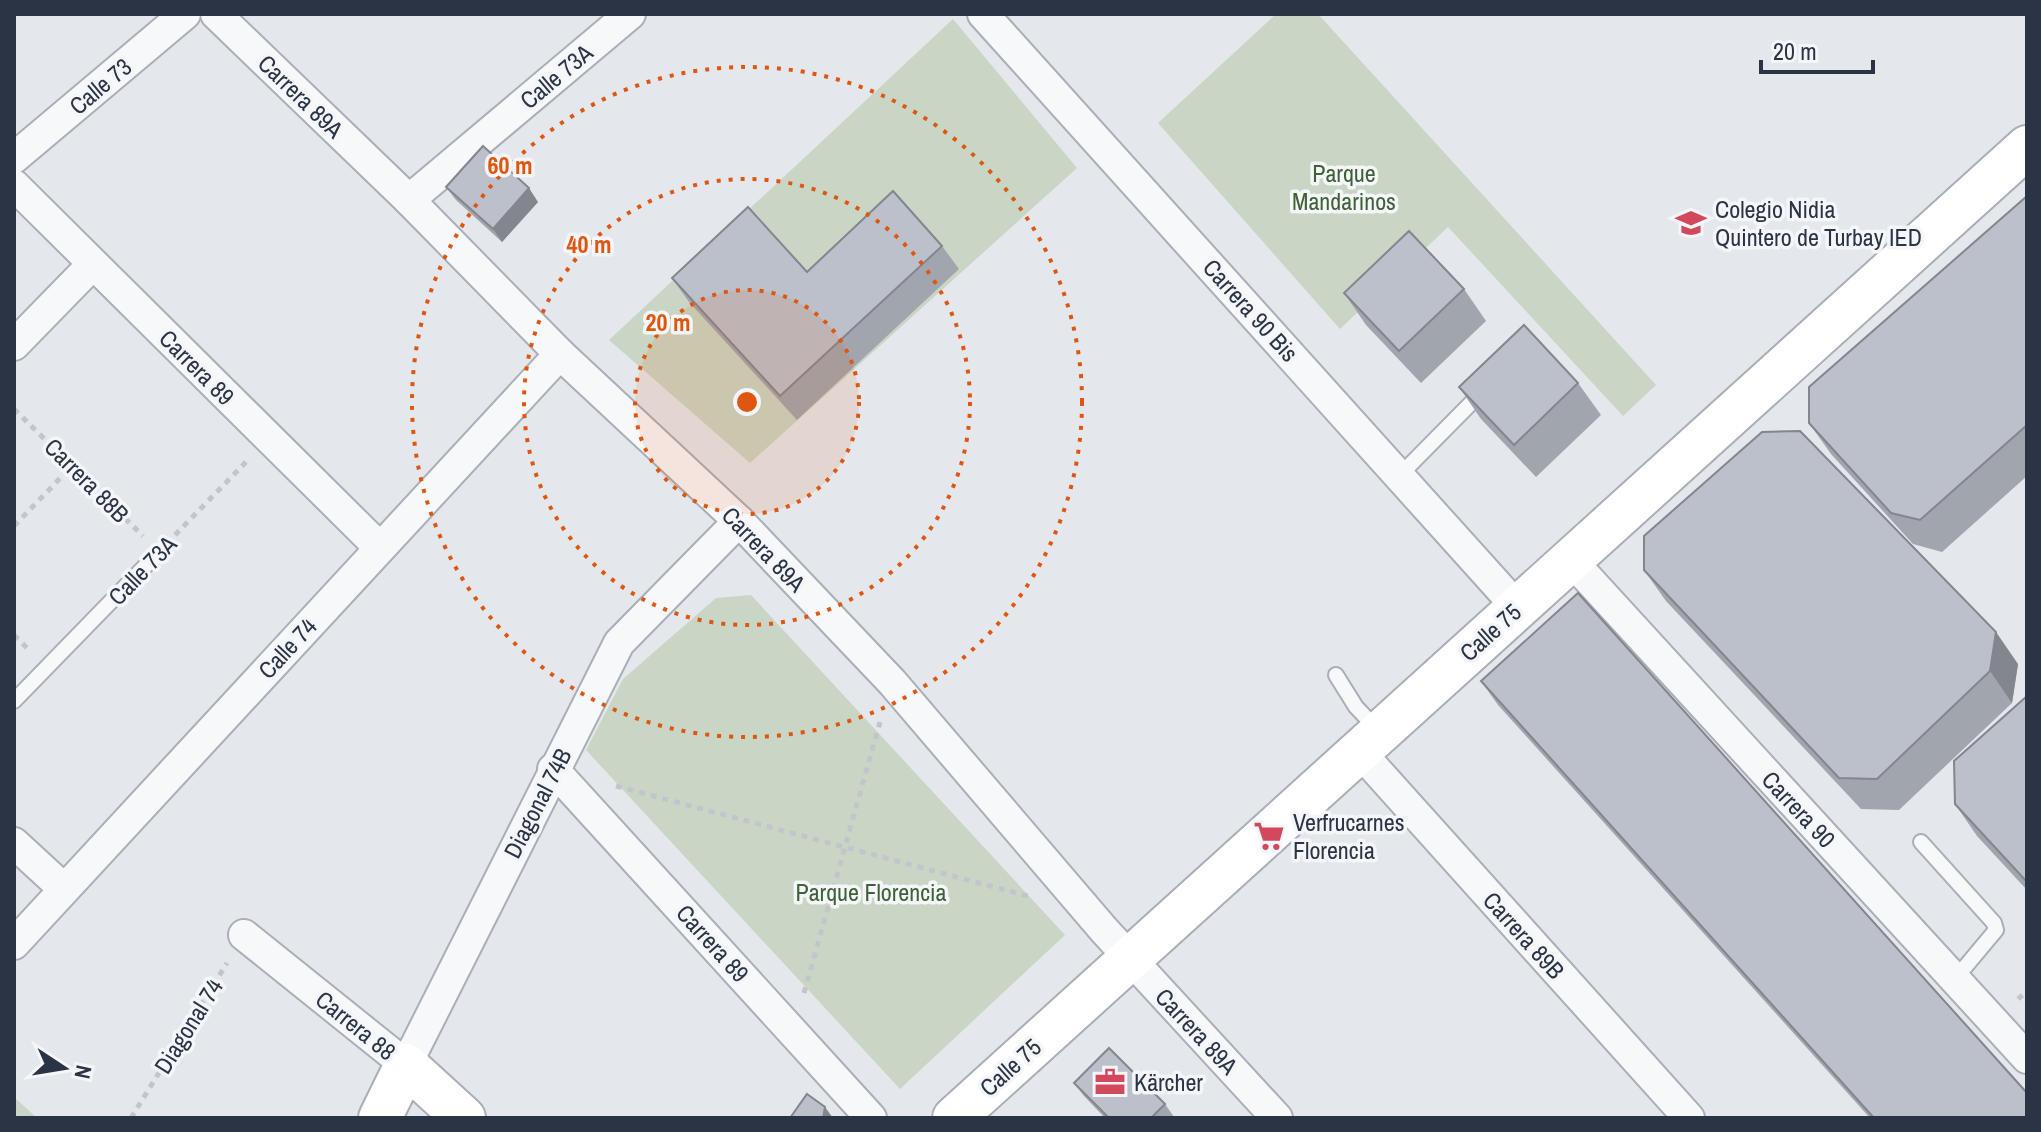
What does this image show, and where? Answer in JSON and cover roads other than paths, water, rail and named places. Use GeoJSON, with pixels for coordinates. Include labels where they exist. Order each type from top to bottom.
{"type":"FeatureCollection","features":[{"type":"Feature","properties":{"kind":"street","name":"Calle 73"},"geometry":{"type":"LineString","coordinates":[[14,158],[185,14]]}},
{"type":"Feature","properties":{"kind":"street","name":"Carrera 89A"},"geometry":{"type":"LineString","coordinates":[[216,14],[409,200],[560,354],[739,521],[892,682],[1130,959],[1277,1118]]}},
{"type":"Feature","properties":{"kind":"street","name":"Calle 73A"},"geometry":{"type":"LineString","coordinates":[[409,200],[630,14]]}},
{"type":"Feature","properties":{"kind":"street","name":"Carrera 90 Bis"},"geometry":{"type":"LineString","coordinates":[[983,14],[1517,607]]}},
{"type":"Feature","properties":{"kind":"street","name":"Calle 75"},"geometry":{"type":"LineString","coordinates":[[954,1118],[2027,147]]}},
{"type":"Feature","properties":{"kind":"street","name":"Carrera 89"},"geometry":{"type":"LineString","coordinates":[[14,185],[380,548]]}},
{"type":"Feature","properties":{"kind":"street"},"geometry":{"type":"LineString","coordinates":[[14,345],[93,264]]}},
{"type":"Feature","properties":{"kind":"street","name":"Calle 74"},"geometry":{"type":"LineString","coordinates":[[14,944],[560,354]]}},
{"type":"Feature","properties":{"kind":"street","name":"Diagonal 74B"},"geometry":{"type":"LineString","coordinates":[[380,1118],[619,643],[739,521]]}},
{"type":"Feature","properties":{"kind":"street","name":"Carrera 90"},"geometry":{"type":"LineString","coordinates":[[1570,559],[2027,1058]]}},
{"type":"Feature","properties":{"kind":"street","name":"Carrera 89B"},"geometry":{"type":"LineString","coordinates":[[1369,742],[1689,1118]]}},
{"type":"Feature","properties":{"kind":"street","name":"Carrera 89"},"geometry":{"type":"LineString","coordinates":[[553,769],[871,1118]]}},
{"type":"Feature","properties":{"kind":"street"},"geometry":{"type":"LineString","coordinates":[[14,843],[64,889]]}},
{"type":"Feature","properties":{"kind":"street","name":"Carrera 88"},"geometry":{"type":"LineString","coordinates":[[244,935],[406,1065],[464,1118]]}},
{"type":"Feature","properties":{"kind":"lane"},"geometry":{"type":"LineString","coordinates":[[1400,475],[1498,376]]}},
{"type":"Feature","properties":{"kind":"lane","name":"Calle 73A"},"geometry":{"type":"LineString","coordinates":[[14,701],[159,552]]}},
{"type":"Feature","properties":{"kind":"lane"},"geometry":{"type":"LineString","coordinates":[[1336,675],[1356,707],[1369,742]]}},
{"type":"Feature","properties":{"kind":"lane"},"geometry":{"type":"LineString","coordinates":[[1921,842],[1994,923],[1996,930],[1955,979]]}},
{"type":"Feature","properties":{"kind":"place","name":"Colegio Nidia Quintero de Turbay IED"},"geometry":{"type":"Point","coordinates":[1691,223]}},
{"type":"Feature","properties":{"kind":"place","name":"Verfrucarnes Florencia"},"geometry":{"type":"Point","coordinates":[1269,836]}},
{"type":"Feature","properties":{"kind":"place","name":"Kärcher"},"geometry":{"type":"Point","coordinates":[1110,1082]}},
{"type":"Feature","properties":{"kind":"park label","name":"Parque Mandarinos"},"geometry":{"type":"Point","coordinates":[1344,187]}},
{"type":"Feature","properties":{"kind":"park label","name":"Parque Florencia"},"geometry":{"type":"Point","coordinates":[871,892]}}]}
